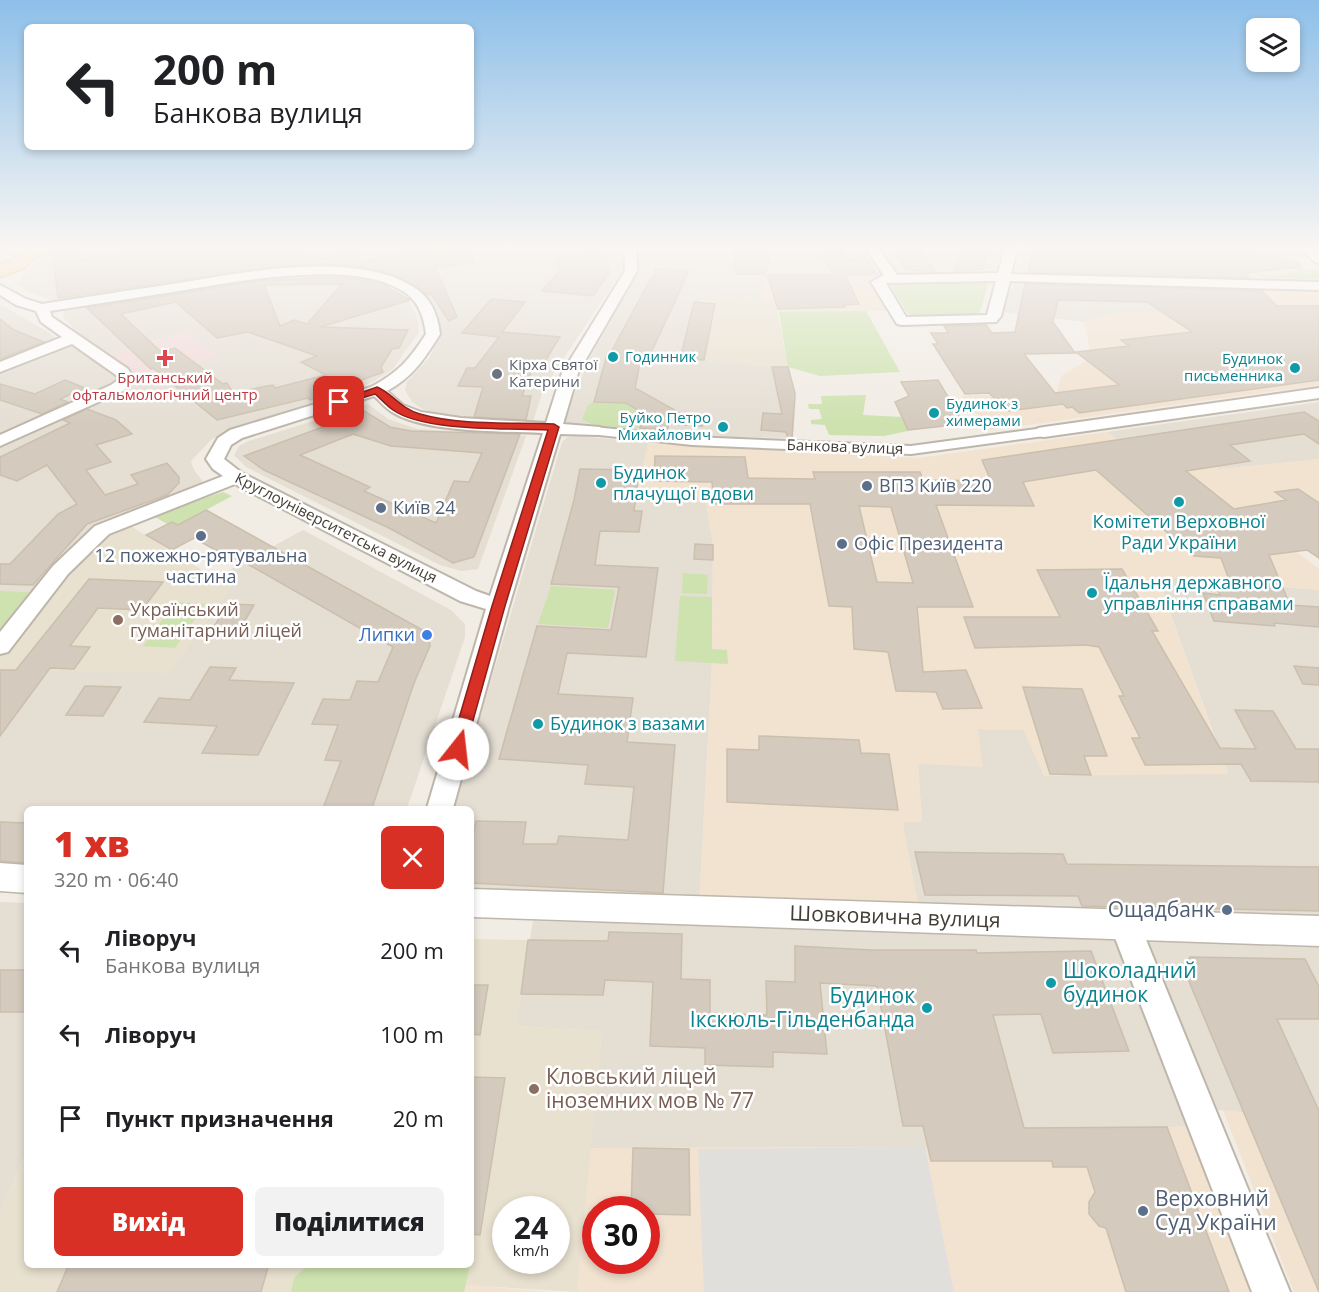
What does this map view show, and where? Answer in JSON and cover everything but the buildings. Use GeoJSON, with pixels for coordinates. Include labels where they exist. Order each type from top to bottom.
{"type":"FeatureCollection","features":[{"type":"Feature","properties":{"kind":"street"},"geometry":{"type":"LineString","coordinates":[[0,441],[123,384],[127,380],[123,372],[46,319],[42,308],[33,305]]}},
{"type":"Feature","properties":{"kind":"street","name":"Круглоуніверситетська вулиця"},"geometry":{"type":"LineString","coordinates":[[42,308],[60,305]]}},
{"type":"Feature","properties":{"kind":"street","name":"Круглоуніверситетська вулиця"},"geometry":{"type":"LineString","coordinates":[[425,305],[429,310],[433,334],[413,365],[396,380],[377,390],[236,434],[224,442],[215,459],[219,465],[236,477],[468,596],[498,606]]}},
{"type":"Feature","properties":{"kind":"street"},"geometry":{"type":"LineString","coordinates":[[441,806],[498,606],[570,373],[610,305]]}},
{"type":"Feature","properties":{"kind":"street"},"geometry":{"type":"LineString","coordinates":[[893,305],[902,321],[991,319],[997,305]]}},
{"type":"Feature","properties":{"kind":"street"},"geometry":{"type":"LineString","coordinates":[[0,367],[73,338]]}},
{"type":"Feature","properties":{"kind":"street","name":"Банкова вулиця"},"geometry":{"type":"LineString","coordinates":[[377,390],[397,408],[417,417],[446,421],[554,427],[692,441],[911,450],[1319,393]]}},
{"type":"Feature","properties":{"kind":"street"},"geometry":{"type":"LineString","coordinates":[[0,647],[87,541],[102,530],[236,477]]}},
{"type":"Feature","properties":{"kind":"street"},"geometry":{"type":"LineString","coordinates":[[0,877],[24,879]]}},
{"type":"Feature","properties":{"kind":"street","name":"Шовковична вулиця"},"geometry":{"type":"LineString","coordinates":[[474,903],[1319,931]]}},
{"type":"Feature","properties":{"kind":"street"},"geometry":{"type":"LineString","coordinates":[[1125,925],[1272,1292]]}},
{"type":"Feature","properties":{"kind":"shaded area"},"geometry":{"type":"Polygon","coordinates":[[[0,305],[55,338],[0,362],[0,305]]]}},
{"type":"Feature","properties":{"kind":"shaded area"},"geometry":{"type":"Polygon","coordinates":[[[96,305],[411,305],[417,317],[419,332],[393,369],[371,383],[260,419],[212,439],[191,461],[194,470],[204,483],[95,525],[77,540],[0,634],[0,447],[140,381],[217,356],[185,332],[108,355],[75,330],[63,317],[64,311],[96,305]]]}},
{"type":"Feature","properties":{"kind":"shaded area"},"geometry":{"type":"Polygon","coordinates":[[[432,305],[599,305],[544,388],[533,421],[460,419],[432,413],[412,402],[405,390],[407,382],[429,358],[441,334],[438,312],[432,305]]]}},
{"type":"Feature","properties":{"kind":"shaded area"},"geometry":{"type":"Polygon","coordinates":[[[619,305],[698,305],[680,358],[788,367],[796,397],[793,438],[666,436],[570,425],[563,419],[590,358],[619,305]]]}},
{"type":"Feature","properties":{"kind":"shaded area"},"geometry":{"type":"Polygon","coordinates":[[[697,305],[776,305],[788,367],[704,360],[707,344],[684,343],[697,305]]]}},
{"type":"Feature","properties":{"kind":"shaded area"},"geometry":{"type":"Polygon","coordinates":[[[770,305],[886,305],[889,311],[779,312],[770,305]]]}},
{"type":"Feature","properties":{"kind":"shaded area"},"geometry":{"type":"Polygon","coordinates":[[[1004,305],[1220,305],[1225,311],[1108,315],[1084,322],[1001,312],[1004,305]]]}},
{"type":"Feature","properties":{"kind":"shaded area"},"geometry":{"type":"Polygon","coordinates":[[[1220,305],[1319,305],[1319,385],[991,430],[961,396],[1057,392],[1061,376],[1092,357],[1084,322],[1108,315],[1224,310],[1220,305]]]}},
{"type":"Feature","properties":{"kind":"shaded area"},"geometry":{"type":"Polygon","coordinates":[[[185,332],[218,356],[140,381],[138,376],[108,355],[185,332]]]}},
{"type":"Feature","properties":{"kind":"shaded area"},"geometry":{"type":"Polygon","coordinates":[[[67,344],[115,374],[119,380],[117,383],[0,436],[0,372],[67,344]]]}},
{"type":"Feature","properties":{"kind":"shaded area"},"geometry":{"type":"Polygon","coordinates":[[[1319,402],[1319,459],[1219,469],[1196,451],[1143,459],[1107,432],[1319,402]]]}},
{"type":"Feature","properties":{"kind":"shaded area"},"geometry":{"type":"Polygon","coordinates":[[[368,404],[388,419],[417,429],[526,436],[478,569],[461,571],[440,565],[246,467],[234,455],[239,446],[249,441],[368,404]]]}},
{"type":"Feature","properties":{"kind":"shaded area"},"geometry":{"type":"Polygon","coordinates":[[[1107,432],[1143,459],[1196,451],[1219,469],[1319,459],[1319,541],[1290,547],[1319,569],[1319,590],[1157,577],[1228,774],[1044,776],[1023,730],[978,729],[983,767],[918,764],[922,822],[903,822],[920,915],[699,906],[712,663],[713,545],[706,503],[636,499],[648,443],[918,458],[1107,432]]]}},
{"type":"Feature","properties":{"kind":"shaded area"},"geometry":{"type":"Polygon","coordinates":[[[579,436],[648,443],[636,499],[706,502],[713,545],[712,663],[699,906],[474,895],[474,806],[454,806],[562,442],[568,437],[579,436]]]}},
{"type":"Feature","properties":{"kind":"shaded area","name":"Український гуманітарний ліцей"},"geometry":{"type":"Polygon","coordinates":[[[124,522],[215,578],[233,586],[170,673],[0,670],[0,654],[74,563],[124,522]]]}},
{"type":"Feature","properties":{"kind":"shaded area"},"geometry":{"type":"Polygon","coordinates":[[[303,530],[451,610],[465,624],[465,637],[408,806],[24,806],[24,877],[0,876],[0,670],[232,587],[215,578],[303,530]]]}},
{"type":"Feature","properties":{"kind":"shaded area"},"geometry":{"type":"Polygon","coordinates":[[[1157,576],[1319,590],[1319,926],[920,915],[902,822],[922,822],[918,763],[977,729],[1023,730],[1228,773],[1157,576]]]}},
{"type":"Feature","properties":{"kind":"shaded area"},"geometry":{"type":"Polygon","coordinates":[[[0,902],[24,903],[24,1157],[0,1211],[0,902]]]}},
{"type":"Feature","properties":{"kind":"shaded area"},"geometry":{"type":"Polygon","coordinates":[[[533,921],[1104,935],[1120,941],[1196,1125],[928,1147],[590,1148],[602,1031],[516,1026],[533,921]]]}},
{"type":"Feature","properties":{"kind":"shaded area"},"geometry":{"type":"Polygon","coordinates":[[[1152,937],[1319,942],[1319,1120],[1218,1110],[1147,942],[1152,937]]]}},
{"type":"Feature","properties":{"kind":"shaded area","name":"Кловський ліцей іноземних мов № 77"},"geometry":{"type":"Polygon","coordinates":[[[474,939],[528,940],[517,1026],[602,1031],[586,1196],[582,1196],[582,1240],[577,1292],[466,1285],[464,1292],[0,1292],[0,1211],[24,1157],[24,1268],[474,1268],[474,939]]]}},
{"type":"Feature","properties":{"kind":"shaded area"},"geometry":{"type":"Polygon","coordinates":[[[1223,1110],[1319,1120],[1319,1292],[1294,1292],[1223,1110]]]}},
{"type":"Feature","properties":{"kind":"shaded area"},"geometry":{"type":"Polygon","coordinates":[[[1196,1125],[1261,1292],[577,1292],[582,1237],[582,1274],[660,1274],[660,1196],[586,1196],[590,1148],[925,1147],[1196,1125]]]}},
{"type":"Feature","properties":{"kind":"shaded area"},"geometry":{"type":"Polygon","coordinates":[[[925,1147],[954,1292],[704,1292],[698,1149],[925,1147]]]}},
{"type":"Feature","properties":{"kind":"shaded area"},"geometry":{"type":"Polygon","coordinates":[[[466,1285],[553,1292],[464,1292],[466,1285]]]}},
{"type":"Feature","properties":{"kind":"green space"},"geometry":{"type":"Polygon","coordinates":[[[902,305],[982,305],[980,312],[973,315],[911,315],[902,305]]]}},
{"type":"Feature","properties":{"kind":"green space"},"geometry":{"type":"Polygon","coordinates":[[[866,311],[900,372],[820,376],[788,367],[779,312],[866,311]]]}},
{"type":"Feature","properties":{"kind":"green space"},"geometry":{"type":"Polygon","coordinates":[[[866,395],[863,415],[902,417],[908,431],[884,436],[829,435],[825,425],[811,424],[811,420],[822,419],[819,409],[809,409],[808,404],[822,404],[821,396],[866,395]]]}},
{"type":"Feature","properties":{"kind":"green space"},"geometry":{"type":"Polygon","coordinates":[[[594,402],[626,403],[645,414],[640,428],[597,426],[582,420],[588,405],[594,402]]]}},
{"type":"Feature","properties":{"kind":"green space"},"geometry":{"type":"Polygon","coordinates":[[[223,492],[232,496],[178,525],[172,522],[167,524],[152,515],[223,492]]]}},
{"type":"Feature","properties":{"kind":"green space"},"geometry":{"type":"Polygon","coordinates":[[[683,573],[708,575],[707,594],[682,593],[683,573]]]}},
{"type":"Feature","properties":{"kind":"green space"},"geometry":{"type":"Polygon","coordinates":[[[551,586],[615,590],[608,628],[538,624],[551,586]]]}},
{"type":"Feature","properties":{"kind":"green space"},"geometry":{"type":"Polygon","coordinates":[[[0,591],[43,593],[0,647],[0,591]]]}},
{"type":"Feature","properties":{"kind":"green space"},"geometry":{"type":"Polygon","coordinates":[[[680,596],[712,597],[712,649],[727,650],[728,664],[675,661],[680,596]]]}},
{"type":"Feature","properties":{"kind":"green space"},"geometry":{"type":"Polygon","coordinates":[[[175,602],[205,604],[175,648],[143,646],[175,602]]]}},
{"type":"Feature","properties":{"kind":"green space"},"geometry":{"type":"Polygon","coordinates":[[[305,1268],[469,1268],[464,1292],[291,1292],[294,1278],[305,1268]]]}},
{"type":"Feature","properties":{"kind":"place","name":"Годинник"},"geometry":{"type":"Point","coordinates":[613,357]}},
{"type":"Feature","properties":{"kind":"place","name":"Британський офтальмологічний центр"},"geometry":{"type":"Point","coordinates":[165,358]}},
{"type":"Feature","properties":{"kind":"place","name":"Будинок письменника"},"geometry":{"type":"Point","coordinates":[1295,368]}},
{"type":"Feature","properties":{"kind":"place","name":"Кірха Святої Катерини"},"geometry":{"type":"Point","coordinates":[497,374]}},
{"type":"Feature","properties":{"kind":"place","name":"Будинок з химерами"},"geometry":{"type":"Point","coordinates":[934,413]}},
{"type":"Feature","properties":{"kind":"place","name":"Буйко Петро Михайлович"},"geometry":{"type":"Point","coordinates":[723,427]}},
{"type":"Feature","properties":{"kind":"place","name":"Будинок плачущої вдови"},"geometry":{"type":"Point","coordinates":[601,483]}},
{"type":"Feature","properties":{"kind":"place","name":"ВПЗ Київ 220"},"geometry":{"type":"Point","coordinates":[867,486]}},
{"type":"Feature","properties":{"kind":"place","name":"Комітети Верховної Ради України"},"geometry":{"type":"Point","coordinates":[1179,502]}},
{"type":"Feature","properties":{"kind":"place","name":"Київ 24"},"geometry":{"type":"Point","coordinates":[381,508]}},
{"type":"Feature","properties":{"kind":"place","name":"12 пожежно-рятувальна частина"},"geometry":{"type":"Point","coordinates":[201,536]}},
{"type":"Feature","properties":{"kind":"place","name":"Офіс Президента"},"geometry":{"type":"Point","coordinates":[842,544]}},
{"type":"Feature","properties":{"kind":"place","name":"Їдальня державного управління справами"},"geometry":{"type":"Point","coordinates":[1092,593]}},
{"type":"Feature","properties":{"kind":"place","name":"Український гуманітарний ліцей"},"geometry":{"type":"Point","coordinates":[118,620]}},
{"type":"Feature","properties":{"kind":"place","name":"Липки"},"geometry":{"type":"Point","coordinates":[427,635]}},
{"type":"Feature","properties":{"kind":"place","name":"Будинок з вазами"},"geometry":{"type":"Point","coordinates":[538,724]}},
{"type":"Feature","properties":{"kind":"place","name":"Ощадбанк"},"geometry":{"type":"Point","coordinates":[1227,910]}},
{"type":"Feature","properties":{"kind":"place","name":"Шоколадний будинок"},"geometry":{"type":"Point","coordinates":[1051,983]}},
{"type":"Feature","properties":{"kind":"place","name":"Будинок Ікскюль-Гільденбанда"},"geometry":{"type":"Point","coordinates":[927,1008]}},
{"type":"Feature","properties":{"kind":"place","name":"Кловський ліцей іноземних мов № 77"},"geometry":{"type":"Point","coordinates":[534,1089]}},
{"type":"Feature","properties":{"kind":"place","name":"Верховний Суд України"},"geometry":{"type":"Point","coordinates":[1143,1211]}},
{"type":"Feature","properties":{"kind":"route"},"geometry":{"type":"LineString","coordinates":[[339,402],[377,390],[397,408],[417,417],[461,423],[554,427],[498,606],[458,749]]}}]}
